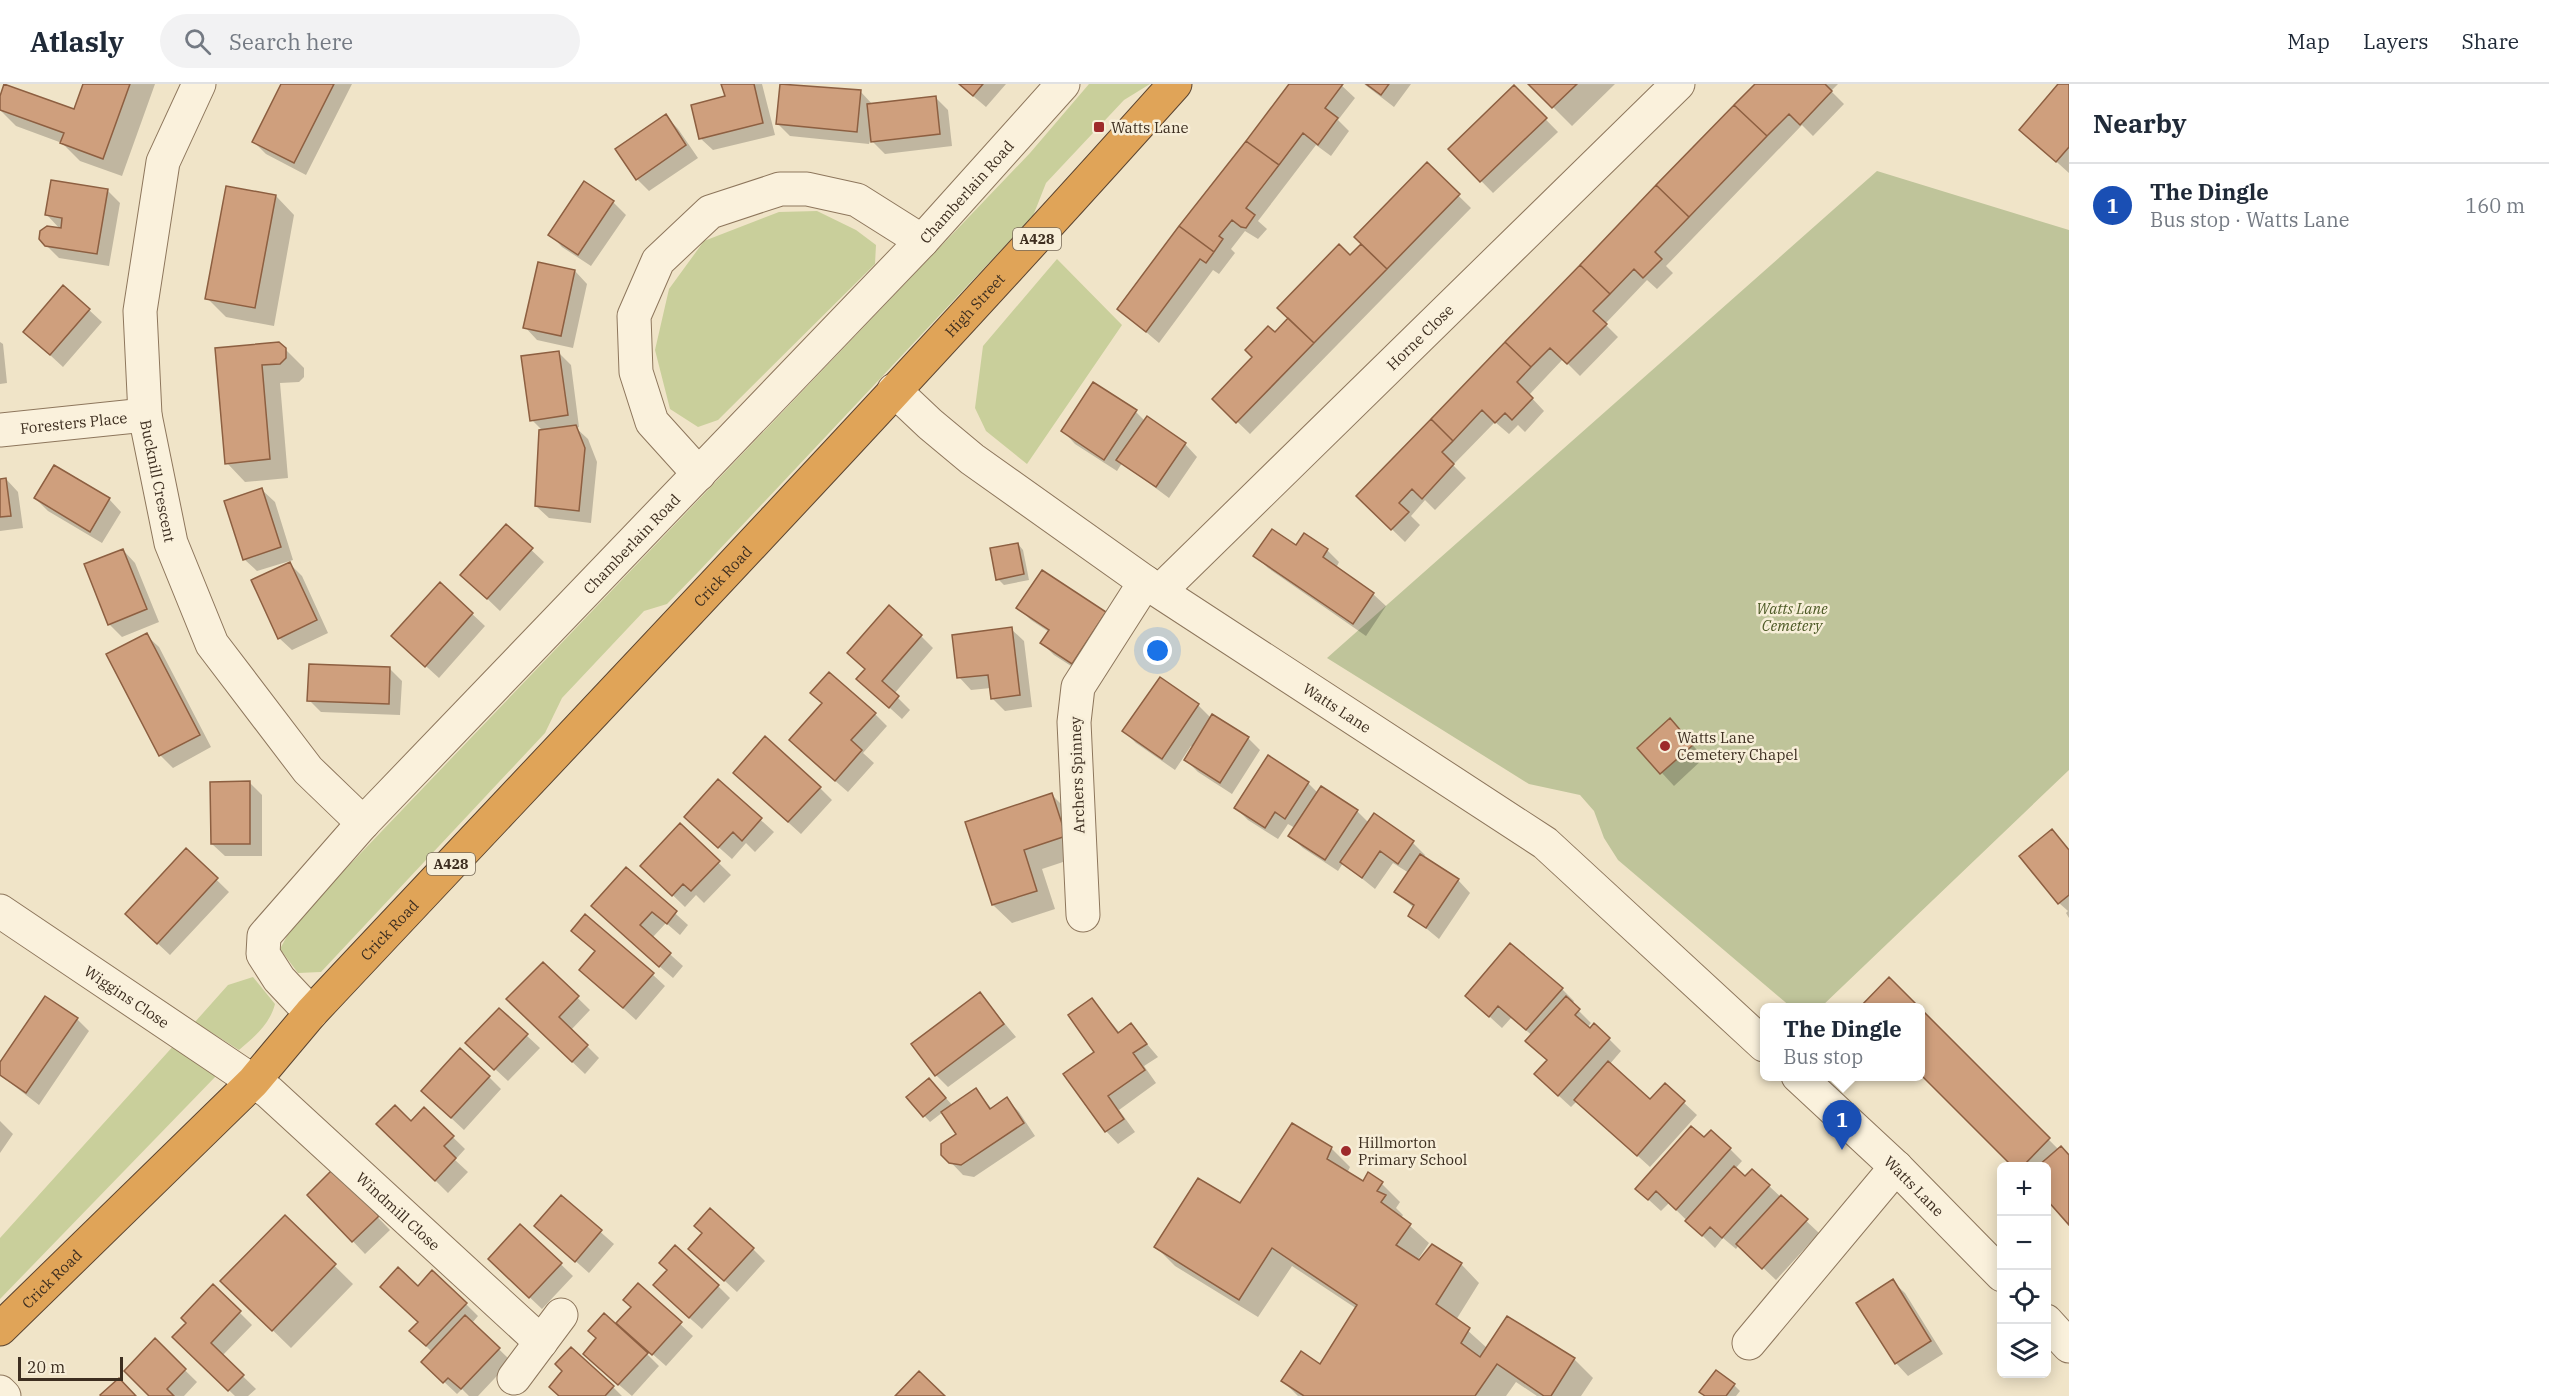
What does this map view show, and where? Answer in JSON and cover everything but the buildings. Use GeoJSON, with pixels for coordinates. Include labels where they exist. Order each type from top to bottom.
{"type":"FeatureCollection","features":[{"type":"Feature","properties":{"kind":"highway","name":"High Street"},"geometry":{"type":"LineString","coordinates":[[894,390],[1030,246],[1175,84]]}},
{"type":"Feature","properties":{"kind":"highway","name":"Crick Road"},"geometry":{"type":"LineString","coordinates":[[0,1329],[253,1082],[311,1013],[830,462],[894,390]]}},
{"type":"Feature","properties":{"kind":"street","name":"Bucknill Crescent"},"geometry":{"type":"LineString","coordinates":[[199,84],[163,162],[140,311],[145,415],[171,543],[212,644],[308,770],[363,823]]}},
{"type":"Feature","properties":{"kind":"street","name":"Chamberlain Road"},"geometry":{"type":"LineString","coordinates":[[311,1013],[279,979],[263,954],[264,936],[363,823],[922,241],[1062,84]]}},
{"type":"Feature","properties":{"kind":"street","name":"Horne Close"},"geometry":{"type":"LineString","coordinates":[[1153,586],[1678,84]]}},
{"type":"Feature","properties":{"kind":"street"},"geometry":{"type":"LineString","coordinates":[[699,474],[652,422],[636,372],[634,316],[658,261],[710,212],[780,189],[807,189],[857,200],[922,241]]}},
{"type":"Feature","properties":{"kind":"street","name":"Watts Lane"},"geometry":{"type":"LineString","coordinates":[[894,390],[972,459],[1153,586],[1545,843],[1760,1041]]}},
{"type":"Feature","properties":{"kind":"street","name":"Foresters Place"},"geometry":{"type":"LineString","coordinates":[[0,430],[145,415]]}},
{"type":"Feature","properties":{"kind":"street","name":"Archers Spinney"},"geometry":{"type":"LineString","coordinates":[[1083,915],[1074,722],[1078,687],[1153,586]]}},
{"type":"Feature","properties":{"kind":"street","name":"Wiggins Close"},"geometry":{"type":"LineString","coordinates":[[0,911],[253,1082]]}},
{"type":"Feature","properties":{"kind":"street","name":"Watts Lane"},"geometry":{"type":"LineString","coordinates":[[1802,1081],[1896,1167],[1997,1271]]}},
{"type":"Feature","properties":{"kind":"street","name":"Windmill Close"},"geometry":{"type":"LineString","coordinates":[[253,1082],[269,1092],[541,1342]]}},
{"type":"Feature","properties":{"kind":"street"},"geometry":{"type":"LineString","coordinates":[[1749,1343],[1896,1167]]}},
{"type":"Feature","properties":{"kind":"street"},"geometry":{"type":"LineString","coordinates":[[514,1378],[561,1315]]}},
{"type":"Feature","properties":{"kind":"street"},"geometry":{"type":"LineString","coordinates":[[2049,1324],[2069,1346]]}},
{"type":"Feature","properties":{"kind":"street"},"geometry":{"type":"LineString","coordinates":[[0,1392],[4,1396]]}},
{"type":"Feature","properties":{"kind":"green space"},"geometry":{"type":"Polygon","coordinates":[[[1089,84],[1150,84],[1124,100],[1046,183],[1033,216],[701,569],[667,604],[644,611],[562,698],[545,733],[321,972],[298,973],[280,949],[294,923],[1030,153],[1089,84]]]}},
{"type":"Feature","properties":{"kind":"green space","name":"Watts Lane Cemetery"},"geometry":{"type":"Polygon","coordinates":[[[1877,171],[2069,230],[2069,770],[1825,1003],[1786,1003],[1618,860],[1604,838],[1594,811],[1580,795],[1529,784],[1327,658],[1877,171]]]}},
{"type":"Feature","properties":{"kind":"green space"},"geometry":{"type":"Polygon","coordinates":[[[817,211],[856,230],[876,245],[875,264],[718,420],[698,427],[670,409],[655,350],[669,289],[704,241],[779,212],[817,211]]]}},
{"type":"Feature","properties":{"kind":"green space"},"geometry":{"type":"Polygon","coordinates":[[[1057,259],[1122,325],[1027,464],[986,431],[975,408],[983,346],[1057,259]]]}},
{"type":"Feature","properties":{"kind":"green space"},"geometry":{"type":"Polygon","coordinates":[[[253,977],[275,1004],[265,1024],[239,1050],[195,1022],[228,985],[253,977]]]}},
{"type":"Feature","properties":{"kind":"green space"},"geometry":{"type":"Polygon","coordinates":[[[176,1043],[217,1075],[0,1299],[0,1238],[176,1043]]]}},
{"type":"Feature","properties":{"kind":"place","name":"Watts Lane"},"geometry":{"type":"Point","coordinates":[1099,127]}},
{"type":"Feature","properties":{"kind":"place","name":"Watts Lane Cemetery Chapel"},"geometry":{"type":"Point","coordinates":[1665,746]}},
{"type":"Feature","properties":{"kind":"place","name":"The Dingle"},"geometry":{"type":"Point","coordinates":[1842,1150]}},
{"type":"Feature","properties":{"kind":"place","name":"Hillmorton Primary School"},"geometry":{"type":"Point","coordinates":[1346,1151]}}]}
